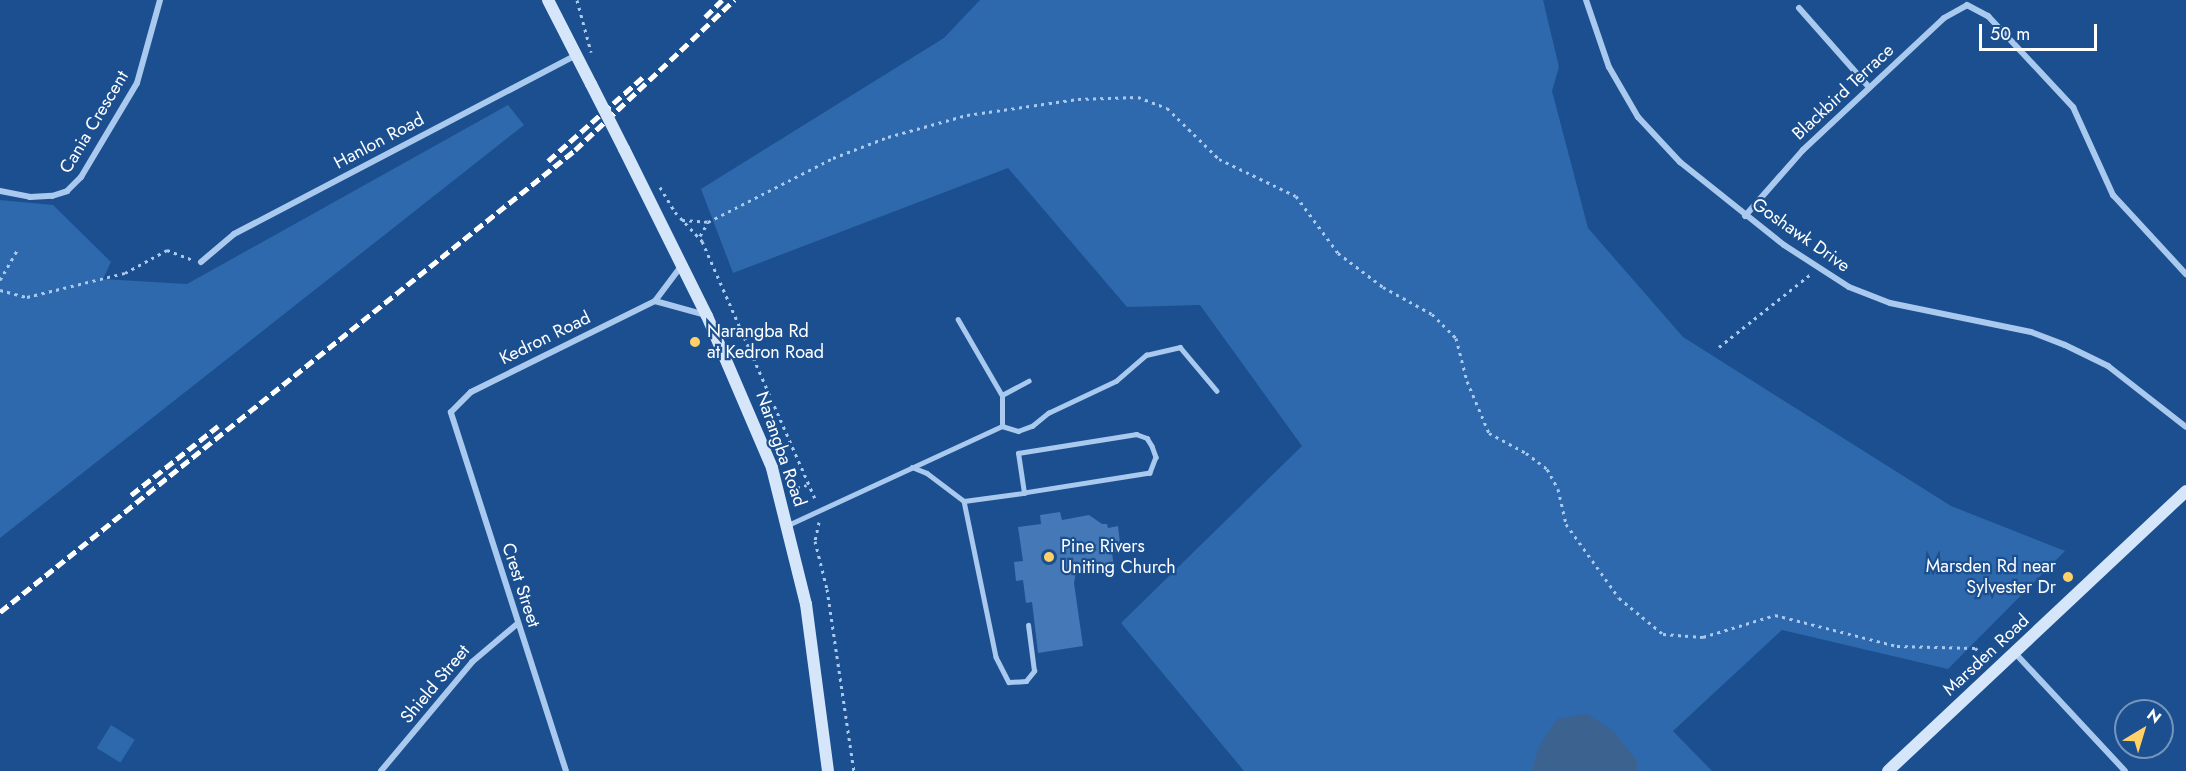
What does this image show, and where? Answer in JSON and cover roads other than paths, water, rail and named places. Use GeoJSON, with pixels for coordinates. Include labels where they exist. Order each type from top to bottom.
{"type":"FeatureCollection","features":[{"type":"Feature","properties":{"kind":"main road","name":"Narangba Road"},"geometry":{"type":"LineString","coordinates":[[548,0],[707,316],[763,441],[788,525],[806,604],[828,771]]}},
{"type":"Feature","properties":{"kind":"main road","name":"Marsden Road"},"geometry":{"type":"LineString","coordinates":[[1888,771],[2186,491]]}},
{"type":"Feature","properties":{"kind":"street","name":"Cania Crescent"},"geometry":{"type":"LineString","coordinates":[[0,191],[30,197],[52,196],[67,191],[81,177],[137,83],[160,0]]}},
{"type":"Feature","properties":{"kind":"street","name":"Goshawk Drive"},"geometry":{"type":"LineString","coordinates":[[1586,0],[1609,67],[1638,117],[1680,162],[1745,216],[1817,268],[1890,303],[2031,332],[2065,345],[2108,366],[2186,427]]}},
{"type":"Feature","properties":{"kind":"street","name":"Blackbird Terrace"},"geometry":{"type":"LineString","coordinates":[[1745,216],[1803,150],[1949,14],[1967,2]]}},
{"type":"Feature","properties":{"kind":"street"},"geometry":{"type":"LineString","coordinates":[[1967,2],[1988,16],[2073,107],[2113,195],[2186,274]]}},
{"type":"Feature","properties":{"kind":"street"},"geometry":{"type":"LineString","coordinates":[[1798,8],[1869,87]]}},
{"type":"Feature","properties":{"kind":"street","name":"Hanlon Road"},"geometry":{"type":"LineString","coordinates":[[201,262],[234,234],[576,55]]}},
{"type":"Feature","properties":{"kind":"street","name":"Kedron Road"},"geometry":{"type":"LineString","coordinates":[[453,407],[471,392],[655,301],[682,265]]}},
{"type":"Feature","properties":{"kind":"street"},"geometry":{"type":"LineString","coordinates":[[655,301],[707,316]]}},
{"type":"Feature","properties":{"kind":"street","name":"Crest Street"},"geometry":{"type":"LineString","coordinates":[[453,407],[453,427],[566,771]]}},
{"type":"Feature","properties":{"kind":"street","name":"Shield Street"},"geometry":{"type":"LineString","coordinates":[[381,771],[472,662],[517,624]]}},
{"type":"Feature","properties":{"kind":"street"},"geometry":{"type":"LineString","coordinates":[[2015,653],[2125,771]]}},
{"type":"Feature","properties":{"kind":"lane"},"geometry":{"type":"LineString","coordinates":[[958,319],[1002,395],[1002,426]]}},
{"type":"Feature","properties":{"kind":"lane"},"geometry":{"type":"LineString","coordinates":[[788,525],[1002,426],[1018,431],[1032,426],[1048,413],[1116,381],[1146,355],[1180,347],[1216,391]]}},
{"type":"Feature","properties":{"kind":"lane"},"geometry":{"type":"LineString","coordinates":[[1002,395],[1028,381]]}},
{"type":"Feature","properties":{"kind":"lane"},"geometry":{"type":"LineString","coordinates":[[912,467],[927,473],[937,485],[964,501],[1024,493],[1150,473],[1156,457],[1147,438],[1136,434],[1018,453],[1024,493]]}},
{"type":"Feature","properties":{"kind":"lane"},"geometry":{"type":"LineString","coordinates":[[964,501],[996,657],[1010,682],[1026,681],[1034,671],[1028,625]]}},
{"type":"Feature","properties":{"kind":"railway"},"geometry":{"type":"LineString","coordinates":[[705,17],[722,0]]}},
{"type":"Feature","properties":{"kind":"railway"},"geometry":{"type":"LineString","coordinates":[[0,612],[575,150],[734,0]]}},
{"type":"Feature","properties":{"kind":"railway"},"geometry":{"type":"LineString","coordinates":[[548,161],[644,76]]}},
{"type":"Feature","properties":{"kind":"railway"},"geometry":{"type":"LineString","coordinates":[[131,495],[218,426]]}},
{"type":"Feature","properties":{"kind":"place","name":"Narangba Rd at Kedron Road"},"geometry":{"type":"Point","coordinates":[695,342]}},
{"type":"Feature","properties":{"kind":"place","name":"Pine Rivers Uniting Church"},"geometry":{"type":"Point","coordinates":[1049,557]}},
{"type":"Feature","properties":{"kind":"place","name":"Marsden Rd near Sylvester Dr"},"geometry":{"type":"Point","coordinates":[2068,577]}}]}
